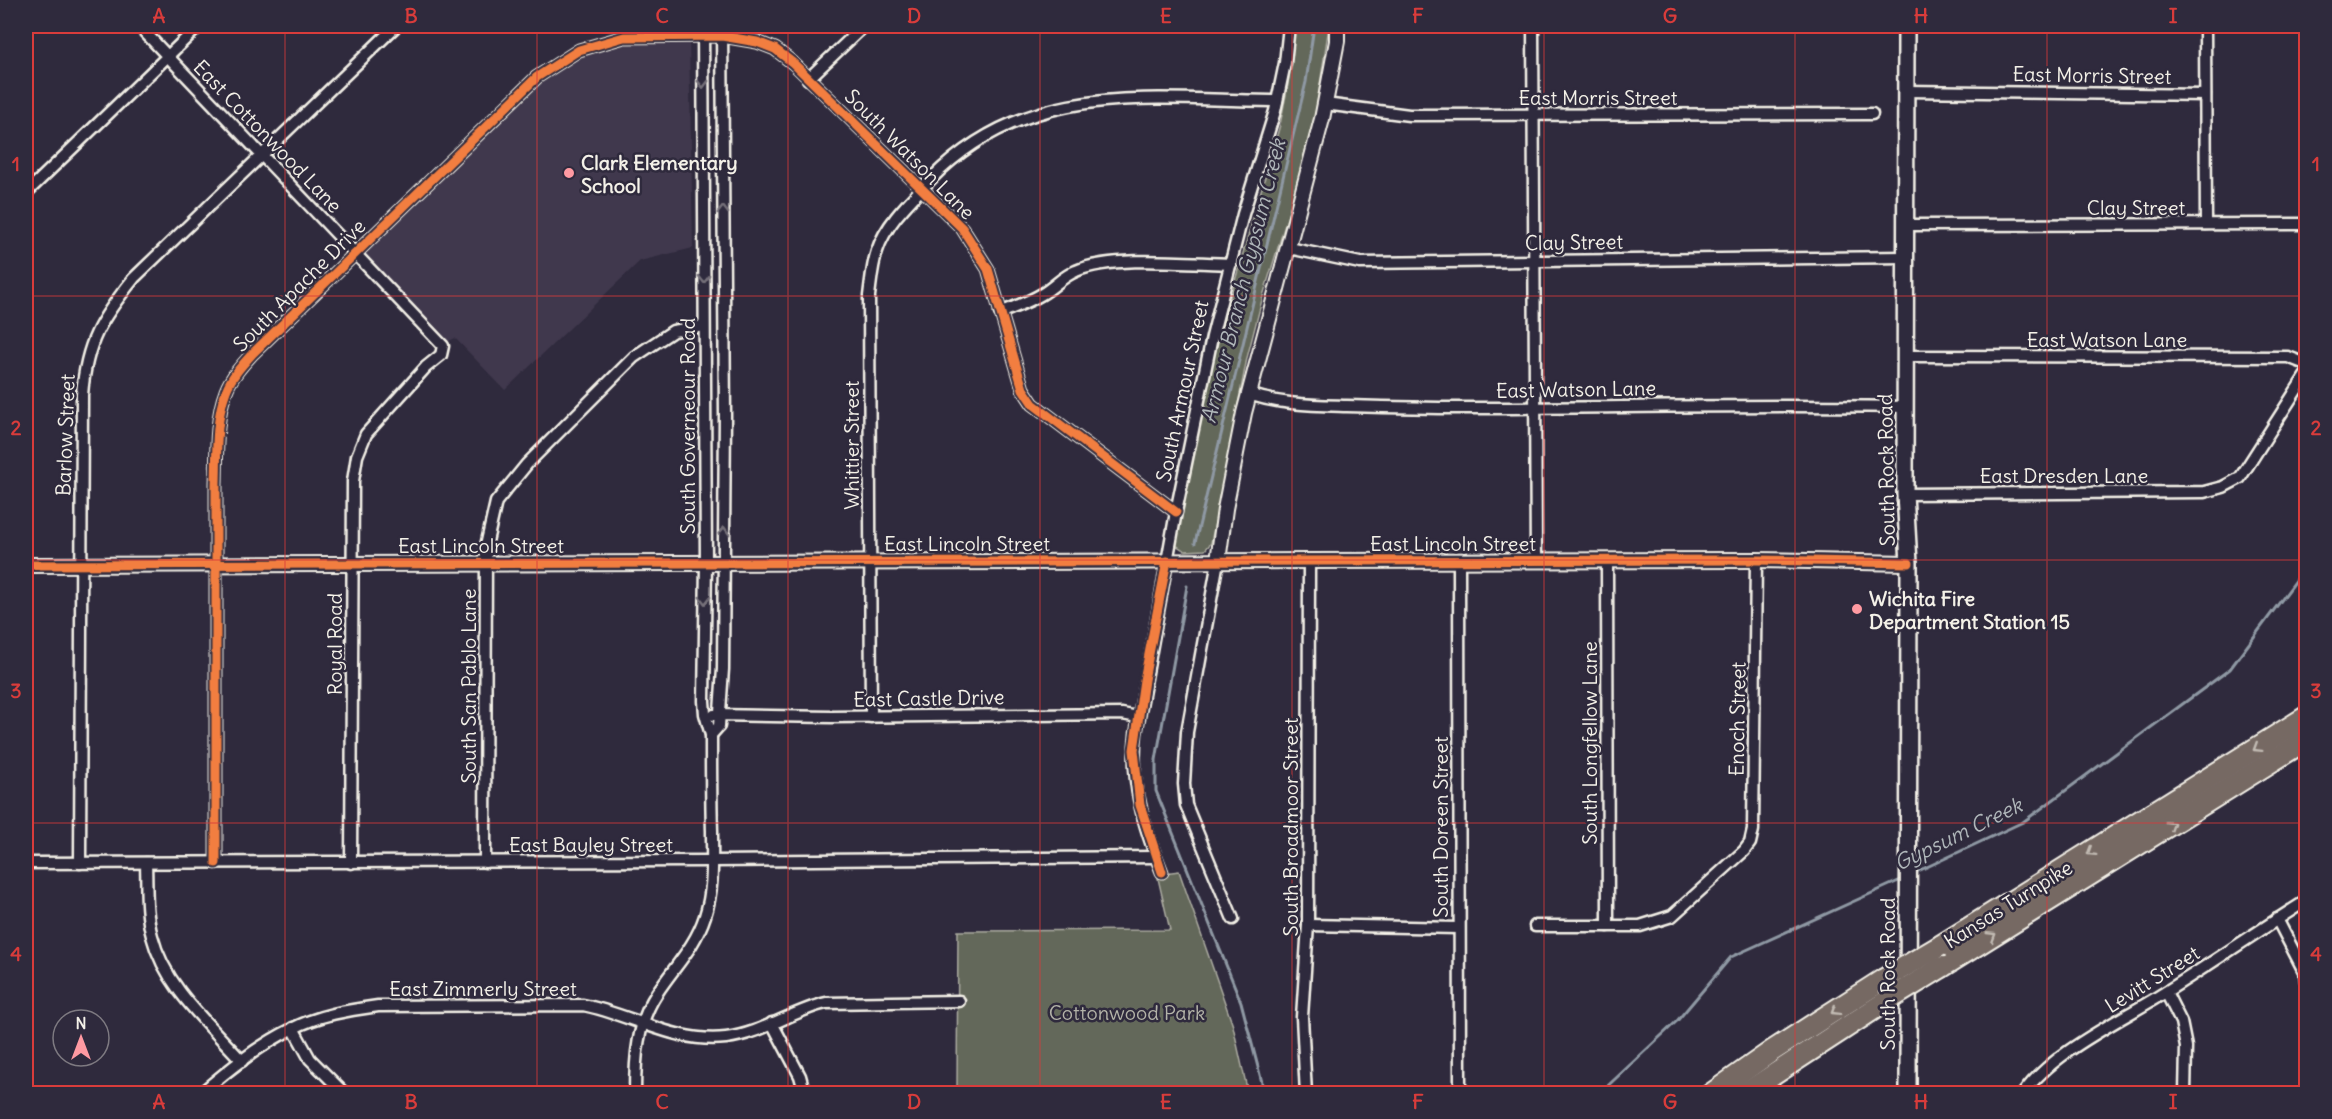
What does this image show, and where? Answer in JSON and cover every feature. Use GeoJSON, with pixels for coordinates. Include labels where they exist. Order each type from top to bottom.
{"type":"FeatureCollection","features":[{"type":"Feature","properties":{"kind":"highway","name":"Kansas Turnpike"},"geometry":{"type":"LineString","coordinates":[[1711,1094],[1772,1051],[1884,979],[2307,717]]}},
{"type":"Feature","properties":{"kind":"highway","name":"Kansas Turnpike"},"geometry":{"type":"LineString","coordinates":[[1744,1094],[1885,1002],[2307,740]]}},
{"type":"Feature","properties":{"kind":"main road","name":"South Rock Road"},"geometry":{"type":"LineString","coordinates":[[1906,26],[1905,494],[1909,562],[1908,1094]]}},
{"type":"Feature","properties":{"kind":"street","name":"East Cottonwood Lane"},"geometry":{"type":"LineString","coordinates":[[139,26],[443,346],[442,351]]}},
{"type":"Feature","properties":{"kind":"street"},"geometry":{"type":"LineString","coordinates":[[26,193],[199,26]]}},
{"type":"Feature","properties":{"kind":"street","name":"Barlow Street"},"geometry":{"type":"LineString","coordinates":[[80,863],[82,395],[84,371],[90,346],[102,320],[134,278],[396,26]]}},
{"type":"Feature","properties":{"kind":"street"},"geometry":{"type":"LineString","coordinates":[[808,79],[864,26]]}},
{"type":"Feature","properties":{"kind":"street","name":"South Armour Street"},"geometry":{"type":"LineString","coordinates":[[1162,872],[1136,787],[1134,750],[1138,717],[1176,512],[1212,337],[1277,101],[1285,63],[1289,26]]}},
{"type":"Feature","properties":{"kind":"street"},"geometry":{"type":"LineString","coordinates":[[1233,919],[1186,805],[1184,784],[1186,732],[1218,561],[1225,509],[1249,394],[1325,104],[1337,41],[1337,26]]}},
{"type":"Feature","properties":{"kind":"street"},"geometry":{"type":"LineString","coordinates":[[1533,26],[1536,561]]}},
{"type":"Feature","properties":{"kind":"street"},"geometry":{"type":"LineString","coordinates":[[2205,26],[2206,224]]}},
{"type":"Feature","properties":{"kind":"street","name":"South Watson Lane"},"geometry":{"type":"LineString","coordinates":[[703,31],[722,31],[775,49],[962,228],[987,269],[1023,389],[1033,404],[1176,512]]}},
{"type":"Feature","properties":{"kind":"street","name":"South Apache Drive"},"geometry":{"type":"LineString","coordinates":[[216,863],[217,436],[226,390],[241,366],[253,353],[537,77],[579,50],[624,37],[703,31]]}},
{"type":"Feature","properties":{"kind":"street","name":"South Governeour Road"},"geometry":{"type":"LineString","coordinates":[[635,1094],[637,1046],[643,1023],[658,991],[681,963],[697,937],[709,900],[713,861],[711,735],[705,714],[703,31]]}},
{"type":"Feature","properties":{"kind":"street","name":"South Governeour Road"},"geometry":{"type":"LineString","coordinates":[[719,715],[723,669],[725,451],[722,31]]}},
{"type":"Feature","properties":{"kind":"street","name":"East Morris Street"},"geometry":{"type":"LineString","coordinates":[[1906,91],[2205,95]]}},
{"type":"Feature","properties":{"kind":"street"},"geometry":{"type":"LineString","coordinates":[[921,189],[951,159],[974,143],[1022,118],[1057,107],[1096,100],[1277,101]]}},
{"type":"Feature","properties":{"kind":"street","name":"East Morris Street"},"geometry":{"type":"LineString","coordinates":[[1325,104],[1409,116],[1872,114]]}},
{"type":"Feature","properties":{"kind":"street","name":"Whittier Street"},"geometry":{"type":"LineString","coordinates":[[871,717],[868,296],[882,238],[892,222],[921,189]]}},
{"type":"Feature","properties":{"kind":"street","name":"Clay Street"},"geometry":{"type":"LineString","coordinates":[[1906,225],[2307,224]]}},
{"type":"Feature","properties":{"kind":"street","name":"Clay Street"},"geometry":{"type":"LineString","coordinates":[[1289,248],[1360,263],[1906,257]]}},
{"type":"Feature","properties":{"kind":"street"},"geometry":{"type":"LineString","coordinates":[[1000,313],[1041,295],[1076,270],[1102,264],[1165,262],[1231,264]]}},
{"type":"Feature","properties":{"kind":"street","name":"South San Pablo Lane"},"geometry":{"type":"LineString","coordinates":[[485,862],[486,546],[496,502],[527,464],[634,357],[673,331],[704,326]]}},
{"type":"Feature","properties":{"kind":"street","name":"Royal Road"},"geometry":{"type":"LineString","coordinates":[[351,863],[353,482],[357,456],[366,434],[426,367],[441,355],[442,351]]}},
{"type":"Feature","properties":{"kind":"street","name":"East Watson Lane"},"geometry":{"type":"LineString","coordinates":[[1906,356],[2288,357],[2307,364]]}},
{"type":"Feature","properties":{"kind":"street","name":"East Dresden Lane"},"geometry":{"type":"LineString","coordinates":[[1905,494],[2204,492],[2223,487],[2240,478],[2307,375]]}},
{"type":"Feature","properties":{"kind":"street","name":"East Watson Lane"},"geometry":{"type":"LineString","coordinates":[[1249,394],[1270,401],[1309,405],[1535,408],[1671,405],[1905,407]]}},
{"type":"Feature","properties":{"kind":"street","name":"East Lincoln Street"},"geometry":{"type":"LineString","coordinates":[[26,565],[870,561],[1756,560],[1909,562]]}},
{"type":"Feature","properties":{"kind":"street","name":"Enoch Street"},"geometry":{"type":"LineString","coordinates":[[1608,926],[1640,926],[1672,916],[1727,868],[1747,847],[1753,830],[1756,560]]}},
{"type":"Feature","properties":{"kind":"street","name":"South Broadmoor Street"},"geometry":{"type":"LineString","coordinates":[[1306,1094],[1302,1017],[1308,926],[1310,561]]}},
{"type":"Feature","properties":{"kind":"street","name":"South Doreen Street"},"geometry":{"type":"LineString","coordinates":[[1459,561],[1460,1094]]}},
{"type":"Feature","properties":{"kind":"street","name":"South Longfellow Lane"},"geometry":{"type":"LineString","coordinates":[[1607,561],[1608,926]]}},
{"type":"Feature","properties":{"kind":"street","name":"East Castle Drive"},"geometry":{"type":"LineString","coordinates":[[705,714],[871,717],[1122,714],[1138,717]]}},
{"type":"Feature","properties":{"kind":"street"},"geometry":{"type":"LineString","coordinates":[[711,735],[719,726],[719,715]]}},
{"type":"Feature","properties":{"kind":"street","name":"East Bayley Street"},"geometry":{"type":"LineString","coordinates":[[26,863],[713,861],[1156,856]]}},
{"type":"Feature","properties":{"kind":"street"},"geometry":{"type":"LineString","coordinates":[[146,863],[148,918],[157,951],[166,970],[186,999],[243,1061]]}},
{"type":"Feature","properties":{"kind":"street","name":"Levitt Street"},"geometry":{"type":"LineString","coordinates":[[2022,1094],[2033,1079],[2054,1060],[2166,992],[2307,901]]}},
{"type":"Feature","properties":{"kind":"street"},"geometry":{"type":"LineString","coordinates":[[2277,919],[2307,981]]}},
{"type":"Feature","properties":{"kind":"street"},"geometry":{"type":"LineString","coordinates":[[1308,926],[1458,928]]}},
{"type":"Feature","properties":{"kind":"street"},"geometry":{"type":"LineString","coordinates":[[1535,926],[1608,926]]}},
{"type":"Feature","properties":{"kind":"street"},"geometry":{"type":"LineString","coordinates":[[2166,992],[2181,1022],[2186,1047],[2185,1094]]}},
{"type":"Feature","properties":{"kind":"street","name":"East Zimmerly Street"},"geometry":{"type":"LineString","coordinates":[[200,1094],[292,1028],[350,1010],[398,1005],[583,1005],[685,1036],[713,1039],[746,1034],[808,1007],[833,1002],[959,1001]]}},
{"type":"Feature","properties":{"kind":"street"},"geometry":{"type":"LineString","coordinates":[[772,1023],[800,1076],[805,1094]]}},
{"type":"Feature","properties":{"kind":"street"},"geometry":{"type":"LineString","coordinates":[[292,1028],[310,1059],[345,1094]]}},
{"type":"Feature","properties":{"kind":"shaded area","name":"Clark Elementary School"},"geometry":{"type":"Polygon","coordinates":[[[689,41],[693,248],[640,261],[505,390],[455,338],[447,342],[442,333],[366,257],[366,249],[545,79],[559,69],[583,56],[607,47],[636,42],[689,41]]]}},
{"type":"Feature","properties":{"kind":"green space"},"geometry":{"type":"Polygon","coordinates":[[[1295,26],[1329,26],[1316,110],[1299,179],[1263,296],[1247,358],[1211,543],[1205,550],[1185,551],[1176,545],[1176,538],[1213,357],[1280,125],[1288,85],[1295,26]]]}},
{"type":"Feature","properties":{"kind":"green space","name":"Cottonwood Park"},"geometry":{"type":"Polygon","coordinates":[[[1179,871],[1233,1026],[1248,1093],[957,1094],[958,931],[1170,930],[1157,874],[1179,871]]]}},
{"type":"Feature","properties":{"kind":"waterway","name":"Armour Branch Gypsum Creek"},"geometry":{"type":"LineString","coordinates":[[1195,543],[1306,82],[1314,26]]}},
{"type":"Feature","properties":{"kind":"waterway","name":"Gypsum Creek"},"geometry":{"type":"LineString","coordinates":[[1914,873],[2023,822],[2230,669],[2306,567]]}},
{"type":"Feature","properties":{"kind":"waterway","name":"Armour Branch Gypsum Creek"},"geometry":{"type":"LineString","coordinates":[[1187,586],[1156,760],[1156,791],[1241,1002],[1265,1094]]}},
{"type":"Feature","properties":{"kind":"waterway","name":"Gypsum Creek"},"geometry":{"type":"LineString","coordinates":[[1599,1094],[1677,1021],[1731,957],[1903,879]]}},
{"type":"Feature","properties":{"kind":"cycle path"},"geometry":{"type":"LineString","coordinates":[[216,863],[216,484],[218,425],[222,402],[228,386],[253,353],[537,77],[579,50],[624,37],[722,36],[757,42],[775,49],[793,63],[962,228],[988,269],[1023,389],[1033,404],[1176,512]]}},
{"type":"Feature","properties":{"kind":"cycle path"},"geometry":{"type":"LineString","coordinates":[[26,565],[1756,560],[1909,563]]}},
{"type":"Feature","properties":{"kind":"cycle path"},"geometry":{"type":"LineString","coordinates":[[1162,872],[1140,805],[1134,750],[1144,680],[1167,561]]}},
{"type":"Feature","properties":{"kind":"place","name":"Clark Elementary School"},"geometry":{"type":"Point","coordinates":[569,173]}},
{"type":"Feature","properties":{"kind":"place","name":"Wichita Fire Department Station 15"},"geometry":{"type":"Point","coordinates":[1857,609]}}]}
